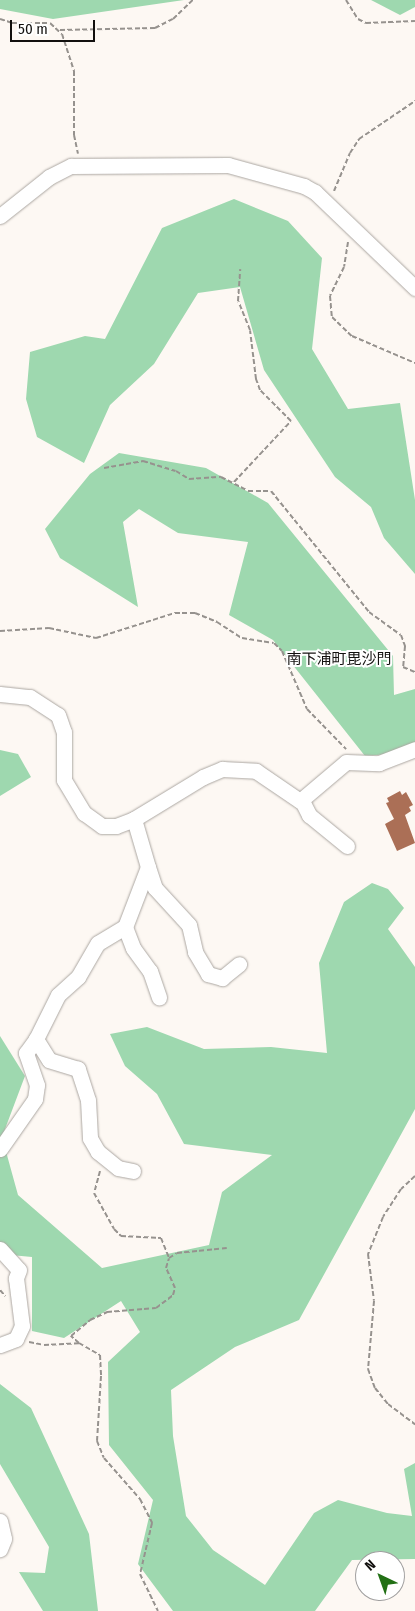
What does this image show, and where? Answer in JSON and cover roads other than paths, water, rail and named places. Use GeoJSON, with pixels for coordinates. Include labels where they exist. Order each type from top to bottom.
{"type":"FeatureCollection","features":[{"type":"Feature","properties":{"kind":"street"},"geometry":{"type":"LineString","coordinates":[[0,216],[49,177],[71,166],[228,166],[304,186],[330,203],[415,288]]}},
{"type":"Feature","properties":{"kind":"street"},"geometry":{"type":"LineString","coordinates":[[0,694],[30,696],[58,715],[64,732],[62,776],[92,821],[109,827],[134,819],[203,777],[231,768],[263,774],[286,795],[302,801],[310,815],[347,846]]}},
{"type":"Feature","properties":{"kind":"street"},"geometry":{"type":"LineString","coordinates":[[302,801],[342,764],[383,762],[415,749]]}},
{"type":"Feature","properties":{"kind":"street"},"geometry":{"type":"LineString","coordinates":[[134,819],[155,888],[189,925],[195,952],[208,974],[222,978],[238,964]]}},
{"type":"Feature","properties":{"kind":"street"},"geometry":{"type":"LineString","coordinates":[[0,1148],[35,1099],[36,1084],[26,1053],[36,1039],[58,995],[78,977],[98,943],[125,927],[148,868]]}},
{"type":"Feature","properties":{"kind":"street"},"geometry":{"type":"LineString","coordinates":[[125,927],[133,948],[150,971],[159,997]]}},
{"type":"Feature","properties":{"kind":"street"},"geometry":{"type":"LineString","coordinates":[[36,1039],[49,1060],[78,1069],[88,1100],[90,1138],[98,1152],[118,1168],[133,1171]]}},
{"type":"Feature","properties":{"kind":"street"},"geometry":{"type":"LineString","coordinates":[[0,1249],[19,1270],[16,1278],[22,1326],[16,1339],[0,1345]]}},
{"type":"Feature","properties":{"kind":"street"},"geometry":{"type":"LineString","coordinates":[[0,1521],[4,1539],[0,1549]]}},
{"type":"Feature","properties":{"kind":"district","name":"南下浦町毘沙門"},"geometry":{"type":"Point","coordinates":[339,660]}}]}
